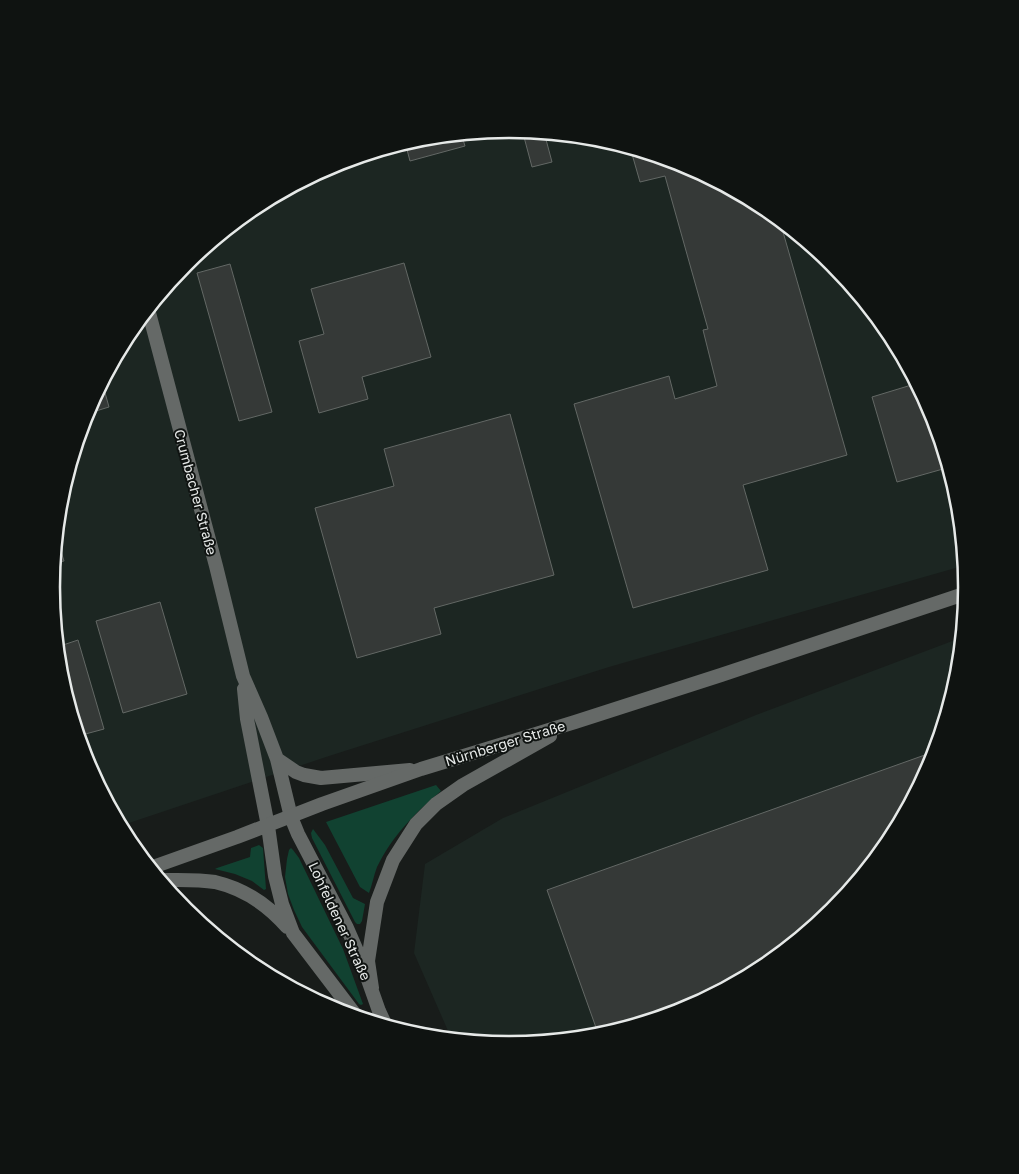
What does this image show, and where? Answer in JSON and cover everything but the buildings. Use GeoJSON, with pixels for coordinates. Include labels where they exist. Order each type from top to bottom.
{"type":"FeatureCollection","features":[{"type":"Feature","properties":{"kind":"main road","name":"Crumbacher Straße"},"geometry":{"type":"LineString","coordinates":[[150,317],[243,676],[247,719],[268,826]]}},
{"type":"Feature","properties":{"kind":"main road","name":"Nürnberger Straße"},"geometry":{"type":"LineString","coordinates":[[157,866],[421,769],[721,675],[959,596]]}},
{"type":"Feature","properties":{"kind":"main road","name":"Crumbacher Straße"},"geometry":{"type":"LineString","coordinates":[[243,676],[277,759],[292,817]]}},
{"type":"Feature","properties":{"kind":"main road"},"geometry":{"type":"LineString","coordinates":[[372,988],[368,961],[377,902],[393,860],[416,824],[436,804],[463,785],[575,722]]}},
{"type":"Feature","properties":{"kind":"main road"},"geometry":{"type":"LineString","coordinates":[[277,759],[296,772],[322,778],[421,769]]}},
{"type":"Feature","properties":{"kind":"main road","name":"Lohfeldener Straße"},"geometry":{"type":"LineString","coordinates":[[292,817],[298,834],[346,928],[372,988],[382,1018]]}},
{"type":"Feature","properties":{"kind":"main road"},"geometry":{"type":"LineString","coordinates":[[268,826],[275,876],[282,904],[293,933]]}},
{"type":"Feature","properties":{"kind":"main road"},"geometry":{"type":"LineString","coordinates":[[169,880],[214,882],[240,890],[264,904],[293,933],[349,1007]]}},
{"type":"Feature","properties":{"kind":"shaded area"},"geometry":{"type":"Polygon","coordinates":[[[480,138],[539,138],[597,146],[654,161],[682,172],[708,184],[759,213],[783,230],[827,269],[866,313],[883,337],[913,388],[925,415],[944,471],[955,528],[958,567],[609,667],[329,756],[127,824],[106,786],[94,759],[75,703],[64,646],[60,587],[64,528],[75,471],[94,415],[120,362],[153,313],[192,269],[236,230],[260,213],[311,184],[365,161],[422,146],[451,141],[480,138]]]}},
{"type":"Feature","properties":{"kind":"shaded area"},"geometry":{"type":"Polygon","coordinates":[[[956,640],[944,703],[935,731],[913,786],[899,812],[866,861],[847,883],[827,905],[783,944],[759,961],[708,990],[654,1013],[626,1021],[568,1033],[539,1036],[480,1036],[449,1033],[414,953],[425,864],[503,818],[756,715],[956,640]]]}},
{"type":"Feature","properties":{"kind":"green space"},"geometry":{"type":"Polygon","coordinates":[[[436,785],[441,791],[405,826],[383,855],[369,893],[360,887],[326,822],[436,785]]]}},
{"type":"Feature","properties":{"kind":"green space"},"geometry":{"type":"Polygon","coordinates":[[[313,829],[325,845],[353,898],[365,904],[360,924],[355,922],[312,838],[311,833],[313,829]]]}},
{"type":"Feature","properties":{"kind":"green space"},"geometry":{"type":"Polygon","coordinates":[[[259,845],[263,848],[266,889],[264,890],[252,881],[235,874],[215,869],[250,857],[251,848],[259,845]]]}},
{"type":"Feature","properties":{"kind":"green space"},"geometry":{"type":"Polygon","coordinates":[[[291,848],[299,858],[343,949],[363,1004],[361,1005],[302,927],[294,910],[288,894],[285,877],[287,859],[291,848]]]}}]}
